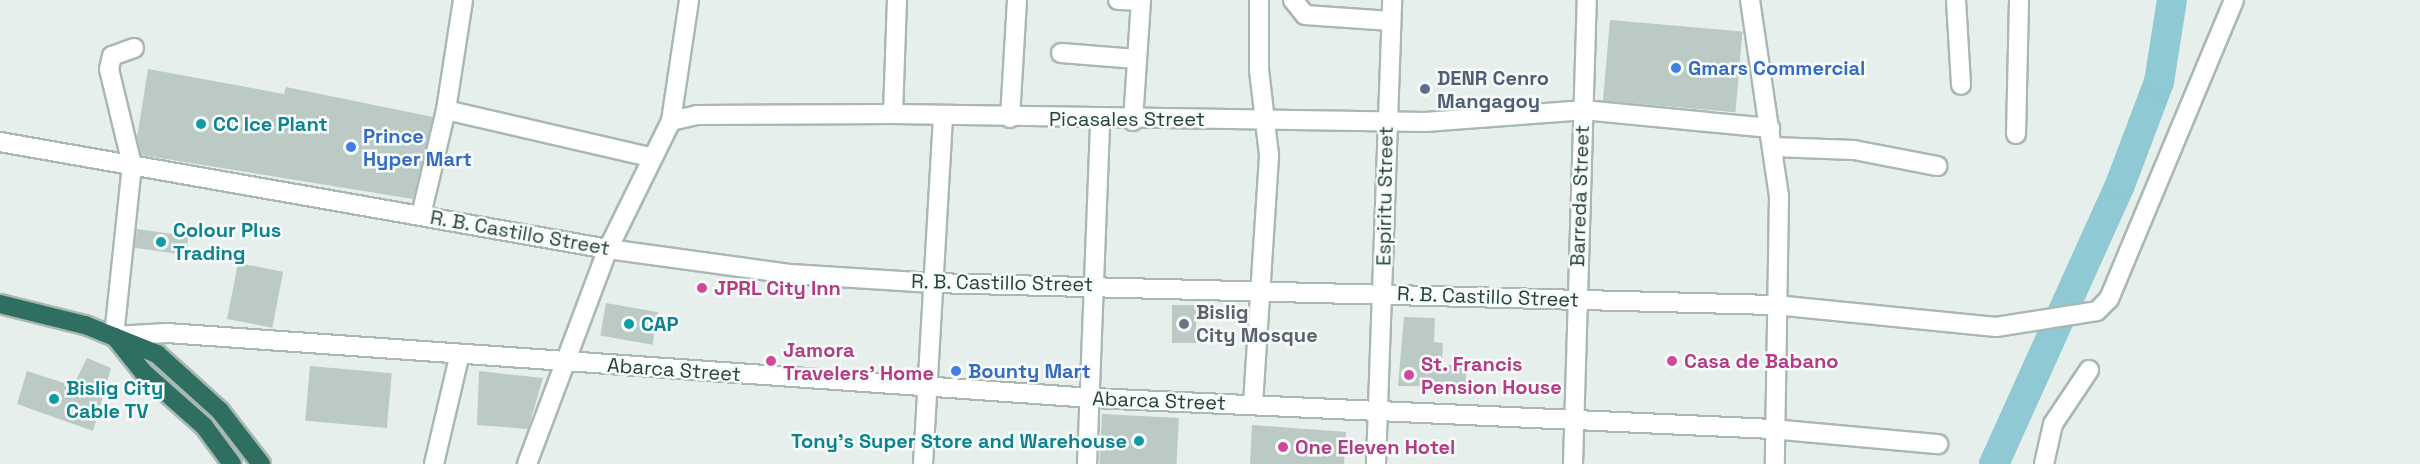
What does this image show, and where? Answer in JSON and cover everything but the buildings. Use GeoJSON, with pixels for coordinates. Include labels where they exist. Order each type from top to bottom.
{"type":"FeatureCollection","features":[{"type":"Feature","properties":{"kind":"highway"},"geometry":{"type":"LineString","coordinates":[[0,304],[114,336],[158,354],[189,382],[261,464]]}},
{"type":"Feature","properties":{"kind":"highway"},"geometry":{"type":"LineString","coordinates":[[114,336],[142,372],[204,426],[232,464]]}},
{"type":"Feature","properties":{"kind":"street"},"geometry":{"type":"LineString","coordinates":[[421,215],[446,110],[463,0]]}},
{"type":"Feature","properties":{"kind":"street"},"geometry":{"type":"LineString","coordinates":[[528,464],[608,249],[650,158],[671,122],[689,0]]}},
{"type":"Feature","properties":{"kind":"street"},"geometry":{"type":"LineString","coordinates":[[893,114],[897,0]]}},
{"type":"Feature","properties":{"kind":"street"},"geometry":{"type":"LineString","coordinates":[[1010,118],[1017,0]]}},
{"type":"Feature","properties":{"kind":"street"},"geometry":{"type":"LineString","coordinates":[[1118,0],[1141,1],[1133,121]]}},
{"type":"Feature","properties":{"kind":"street"},"geometry":{"type":"LineString","coordinates":[[1253,404],[1263,289],[1266,120],[1259,70],[1259,0]]}},
{"type":"Feature","properties":{"kind":"street"},"geometry":{"type":"LineString","coordinates":[[1293,0],[1305,15],[1346,9],[1391,21]]}},
{"type":"Feature","properties":{"kind":"street","name":"Espiritu Street"},"geometry":{"type":"LineString","coordinates":[[1376,464],[1392,0]]}},
{"type":"Feature","properties":{"kind":"street","name":"Barreda Street"},"geometry":{"type":"LineString","coordinates":[[1573,464],[1576,300],[1587,0]]}},
{"type":"Feature","properties":{"kind":"street"},"geometry":{"type":"LineString","coordinates":[[1750,0],[1779,196],[1772,429],[1775,464]]}},
{"type":"Feature","properties":{"kind":"street"},"geometry":{"type":"LineString","coordinates":[[1956,0],[1961,85]]}},
{"type":"Feature","properties":{"kind":"street"},"geometry":{"type":"LineString","coordinates":[[2016,134],[2019,0]]}},
{"type":"Feature","properties":{"kind":"street","name":"R. B. Castillo Street"},"geometry":{"type":"LineString","coordinates":[[0,142],[608,249],[791,274],[933,283],[1263,289],[1775,305],[1976,327],[2014,325],[2097,311],[2115,289],[2234,0]]}},
{"type":"Feature","properties":{"kind":"street"},"geometry":{"type":"LineString","coordinates":[[114,336],[132,165],[109,69],[112,56],[134,48]]}},
{"type":"Feature","properties":{"kind":"street"},"geometry":{"type":"LineString","coordinates":[[1061,53],[1137,59]]}},
{"type":"Feature","properties":{"kind":"street"},"geometry":{"type":"LineString","coordinates":[[446,110],[650,158]]}},
{"type":"Feature","properties":{"kind":"street","name":"Picasales Street"},"geometry":{"type":"LineString","coordinates":[[671,122],[697,115],[893,114],[1133,121],[1386,122],[1583,110],[1770,128]]}},
{"type":"Feature","properties":{"kind":"street"},"geometry":{"type":"LineString","coordinates":[[923,464],[944,117]]}},
{"type":"Feature","properties":{"kind":"street"},"geometry":{"type":"LineString","coordinates":[[1087,464],[1093,398],[1098,285],[1100,120]]}},
{"type":"Feature","properties":{"kind":"street"},"geometry":{"type":"LineString","coordinates":[[1773,147],[1854,150],[1937,166]]}},
{"type":"Feature","properties":{"kind":"street","name":"Abarca Street"},"geometry":{"type":"LineString","coordinates":[[114,336],[167,333],[459,357],[929,388],[1093,398],[1378,410],[1574,423],[1772,429],[1938,444]]}},
{"type":"Feature","properties":{"kind":"street"},"geometry":{"type":"LineString","coordinates":[[434,464],[459,357]]}},
{"type":"Feature","properties":{"kind":"street"},"geometry":{"type":"LineString","coordinates":[[2044,464],[2053,424],[2089,370]]}},
{"type":"Feature","properties":{"kind":"waterway"},"geometry":{"type":"LineString","coordinates":[[1994,464],[2120,185],[2159,82],[2172,0]]}},
{"type":"Feature","properties":{"kind":"place","name":"Gmars Commercial"},"geometry":{"type":"Point","coordinates":[1676,68]}},
{"type":"Feature","properties":{"kind":"place","name":"DENR Cenro Mangagoy"},"geometry":{"type":"Point","coordinates":[1425,89]}},
{"type":"Feature","properties":{"kind":"place","name":"CC Ice Plant"},"geometry":{"type":"Point","coordinates":[201,124]}},
{"type":"Feature","properties":{"kind":"place","name":"Prince Hyper Mart"},"geometry":{"type":"Point","coordinates":[351,147]}},
{"type":"Feature","properties":{"kind":"place","name":"Colour Plus Trading"},"geometry":{"type":"Point","coordinates":[161,242]}},
{"type":"Feature","properties":{"kind":"place","name":"JPRL City Inn"},"geometry":{"type":"Point","coordinates":[702,288]}},
{"type":"Feature","properties":{"kind":"place","name":"CAP"},"geometry":{"type":"Point","coordinates":[629,324]}},
{"type":"Feature","properties":{"kind":"place","name":"Bislig City Mosque"},"geometry":{"type":"Point","coordinates":[1184,324]}},
{"type":"Feature","properties":{"kind":"place","name":"Jamora Travelers' Home"},"geometry":{"type":"Point","coordinates":[771,361]}},
{"type":"Feature","properties":{"kind":"place","name":"Casa de Babano"},"geometry":{"type":"Point","coordinates":[1672,361]}},
{"type":"Feature","properties":{"kind":"place","name":"Bounty Mart"},"geometry":{"type":"Point","coordinates":[956,371]}},
{"type":"Feature","properties":{"kind":"place","name":"St. Francis Pension House"},"geometry":{"type":"Point","coordinates":[1409,375]}},
{"type":"Feature","properties":{"kind":"place","name":"Bislig City Cable TV"},"geometry":{"type":"Point","coordinates":[54,399]}},
{"type":"Feature","properties":{"kind":"place","name":"Tony's Super Store and Warehouse"},"geometry":{"type":"Point","coordinates":[1139,441]}},
{"type":"Feature","properties":{"kind":"place","name":"One Eleven Hotel"},"geometry":{"type":"Point","coordinates":[1283,447]}}]}
